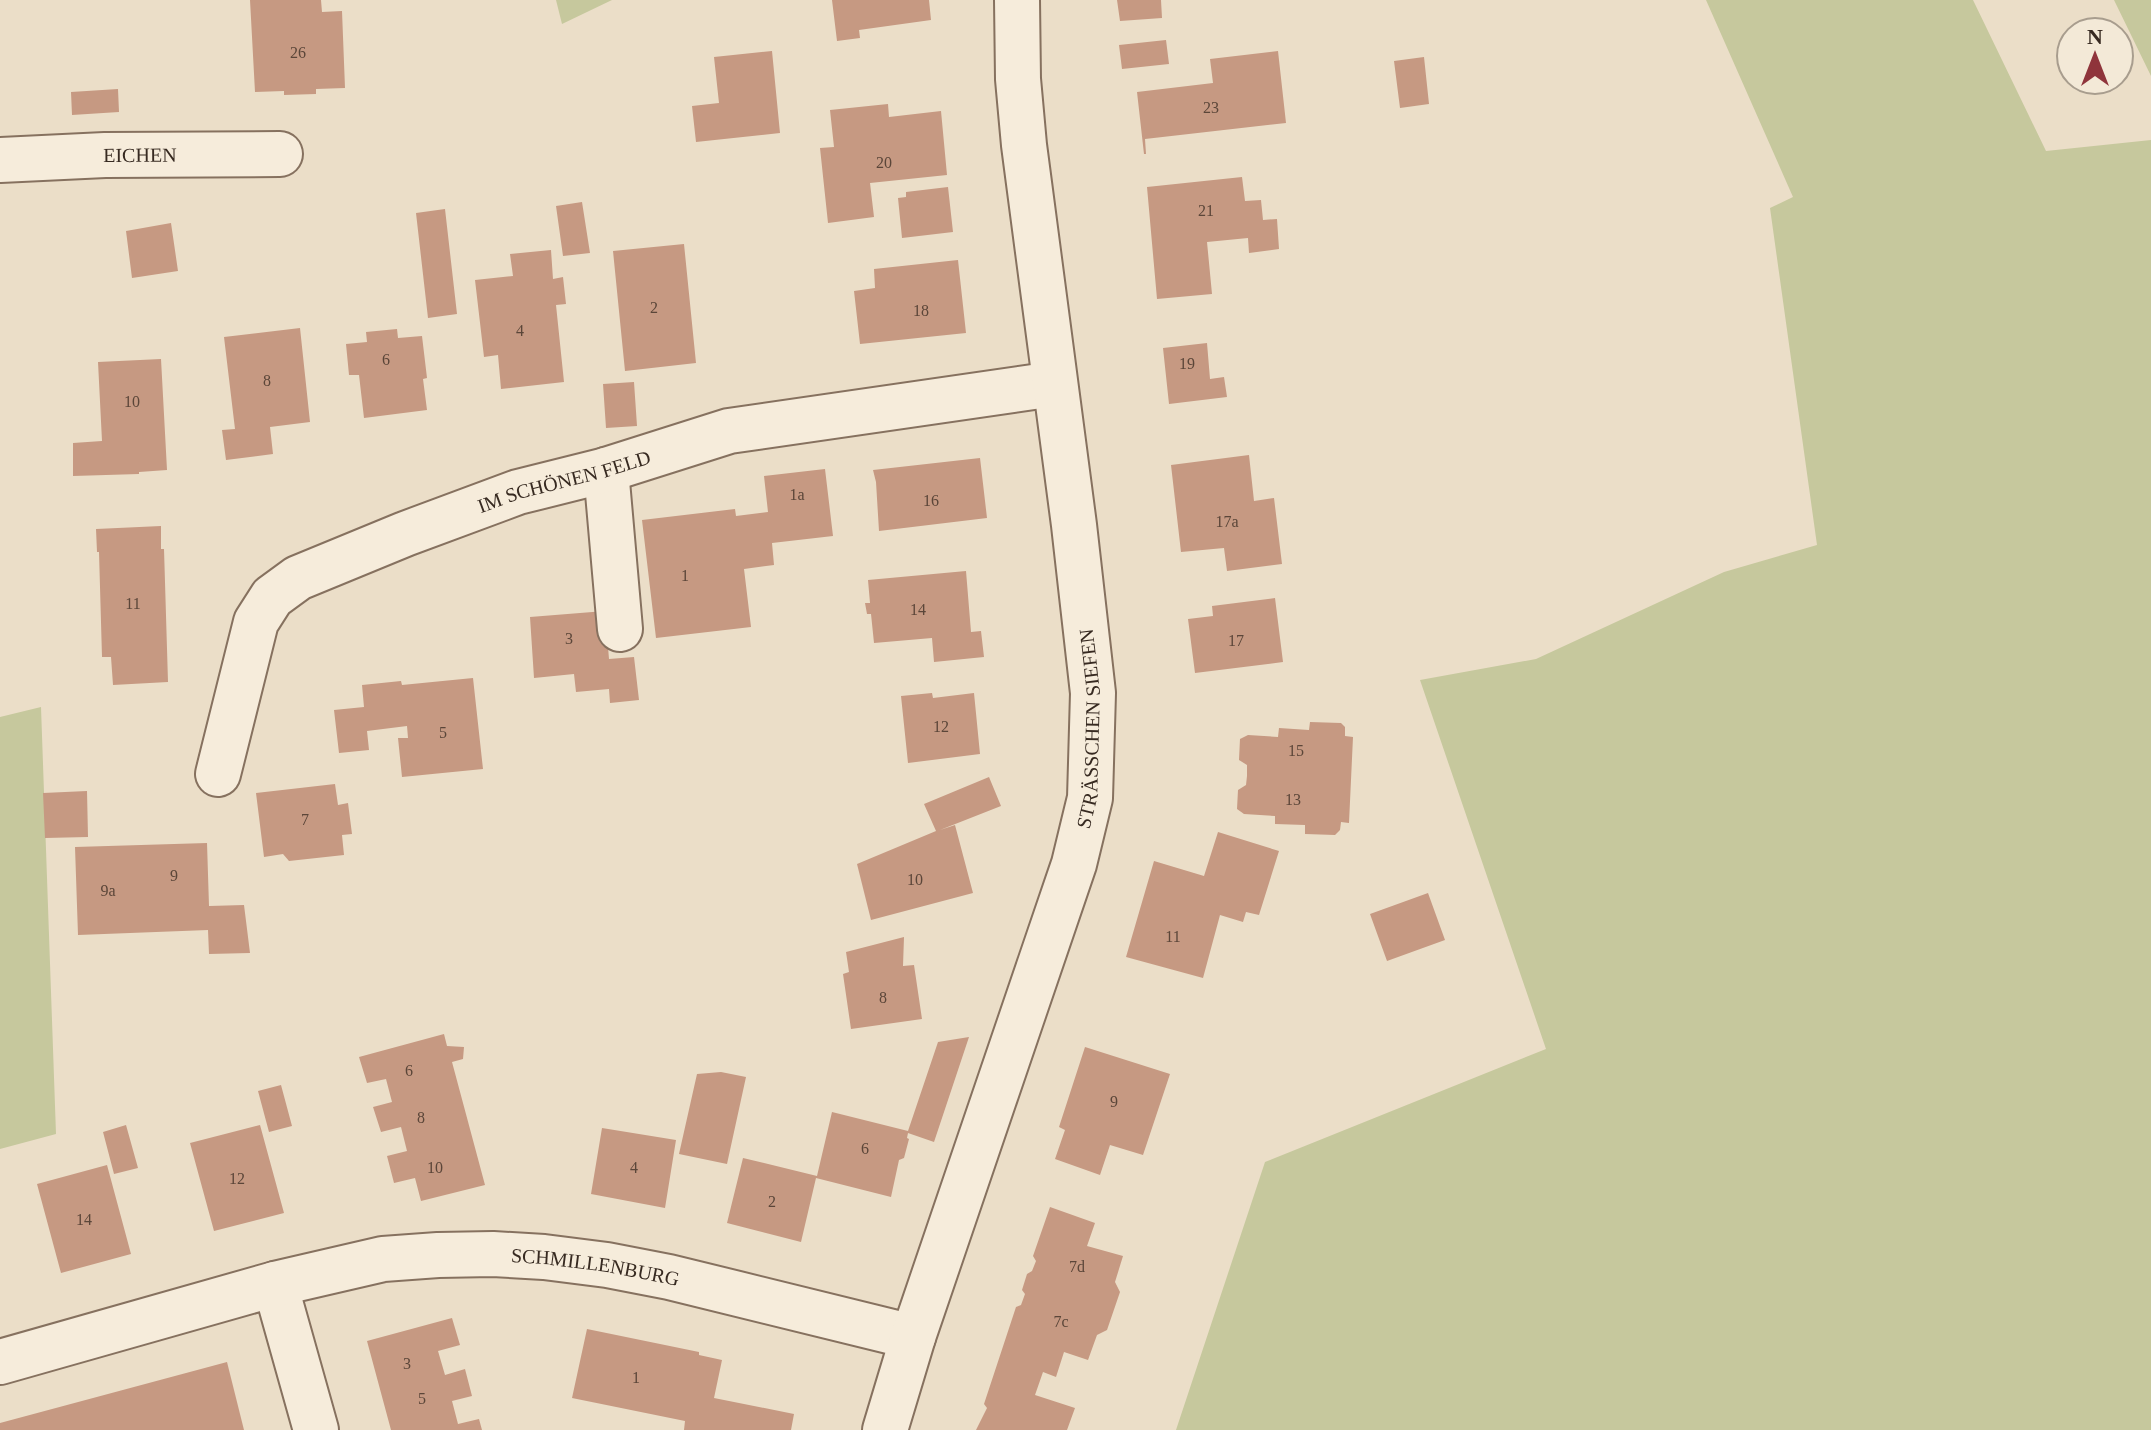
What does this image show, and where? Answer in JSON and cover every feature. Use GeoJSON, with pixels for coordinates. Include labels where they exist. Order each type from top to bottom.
{"type":"FeatureCollection","features":[{"type":"Feature","properties":{"kind":"street","name":"STRÄSSCHEN SIEFEN"},"geometry":{"type":"LineString","coordinates":[[885,1430],[913,1337],[1074,864],[1090,798],[1093,693],[1022,132],[1017,0]]}},
{"type":"Feature","properties":{"kind":"street","name":"EICHEN"},"geometry":{"type":"LineString","coordinates":[[0,160],[105,155],[280,154]]}},
{"type":"Feature","properties":{"kind":"street","name":"IM SCHÖNEN FELD"},"geometry":{"type":"LineString","coordinates":[[218,774],[256,622],[272,597],[298,578],[518,492],[606,470],[729,431],[1054,384]]}},
{"type":"Feature","properties":{"kind":"street"},"geometry":{"type":"LineString","coordinates":[[606,470],[620,629]]}},
{"type":"Feature","properties":{"kind":"street","name":"SCHMILLENBURG"},"geometry":{"type":"LineString","coordinates":[[0,1362],[275,1284],[383,1259],[493,1254],[607,1265],[669,1277],[913,1337]]}},
{"type":"Feature","properties":{"kind":"street"},"geometry":{"type":"LineString","coordinates":[[275,1284],[316,1430]]}},
{"type":"Feature","properties":{"kind":"green space"},"geometry":{"type":"Polygon","coordinates":[[[556,0],[612,0],[562,24],[556,0]]]}},
{"type":"Feature","properties":{"kind":"green space"},"geometry":{"type":"Polygon","coordinates":[[[1706,0],[1973,0],[2046,151],[2151,140],[2151,1430],[1176,1430],[1265,1162],[1546,1049],[1420,680],[1536,659],[1724,572],[1817,545],[1770,208],[1793,197],[1706,0]]]}},
{"type":"Feature","properties":{"kind":"green space"},"geometry":{"type":"Polygon","coordinates":[[[2114,0],[2151,0],[2151,76],[2135,43],[2135,16],[2122,16],[2114,0]]]}},
{"type":"Feature","properties":{"kind":"green space"},"geometry":{"type":"Polygon","coordinates":[[[41,707],[56,1134],[0,1149],[0,717],[41,707]]]}},
{"type":"Feature","properties":{"kind":"building"},"geometry":{"type":"Polygon","coordinates":[[[250,0],[321,0],[322,12],[342,11],[345,88],[316,89],[316,94],[255,92],[250,0]]]}},
{"type":"Feature","properties":{"kind":"building"},"geometry":{"type":"Polygon","coordinates":[[[832,0],[929,0],[931,20],[859,30],[860,38],[837,41],[832,0]]]}},
{"type":"Feature","properties":{"kind":"building"},"geometry":{"type":"Polygon","coordinates":[[[1117,0],[1161,0],[1162,18],[1120,21],[1117,0]]]}},
{"type":"Feature","properties":{"kind":"building"},"geometry":{"type":"Polygon","coordinates":[[[1166,40],[1169,64],[1122,69],[1119,45],[1166,40]]]}},
{"type":"Feature","properties":{"kind":"building"},"geometry":{"type":"Polygon","coordinates":[[[772,51],[780,133],[696,142],[692,106],[719,103],[714,57],[772,51]]]}},
{"type":"Feature","properties":{"kind":"building"},"geometry":{"type":"Polygon","coordinates":[[[1278,51],[1286,123],[1145,139],[1144,154],[1137,92],[1213,83],[1210,59],[1278,51]]]}},
{"type":"Feature","properties":{"kind":"building"},"geometry":{"type":"Polygon","coordinates":[[[1424,57],[1429,104],[1400,108],[1394,61],[1424,57]]]}},
{"type":"Feature","properties":{"kind":"building"},"geometry":{"type":"Polygon","coordinates":[[[118,89],[119,112],[72,115],[71,92],[118,89]]]}},
{"type":"Feature","properties":{"kind":"building"},"geometry":{"type":"Polygon","coordinates":[[[888,104],[889,117],[941,111],[947,175],[870,183],[874,217],[828,223],[820,148],[834,147],[830,110],[888,104]]]}},
{"type":"Feature","properties":{"kind":"building"},"geometry":{"type":"Polygon","coordinates":[[[1242,177],[1245,201],[1261,200],[1263,220],[1277,219],[1279,249],[1249,253],[1248,238],[1207,242],[1212,294],[1157,299],[1147,187],[1242,177]]]}},
{"type":"Feature","properties":{"kind":"building"},"geometry":{"type":"Polygon","coordinates":[[[948,187],[953,232],[902,238],[898,198],[906,197],[906,192],[948,187]]]}},
{"type":"Feature","properties":{"kind":"building"},"geometry":{"type":"Polygon","coordinates":[[[582,202],[590,253],[563,256],[556,206],[582,202]]]}},
{"type":"Feature","properties":{"kind":"building"},"geometry":{"type":"Polygon","coordinates":[[[445,209],[457,314],[428,318],[416,213],[445,209]]]}},
{"type":"Feature","properties":{"kind":"building"},"geometry":{"type":"Polygon","coordinates":[[[171,223],[178,271],[132,278],[126,231],[171,223]]]}},
{"type":"Feature","properties":{"kind":"building"},"geometry":{"type":"Polygon","coordinates":[[[684,244],[696,363],[625,371],[613,251],[684,244]]]}},
{"type":"Feature","properties":{"kind":"building"},"geometry":{"type":"Polygon","coordinates":[[[551,250],[553,279],[563,277],[566,304],[556,305],[564,382],[501,389],[498,355],[484,357],[475,280],[513,276],[510,254],[551,250]]]}},
{"type":"Feature","properties":{"kind":"building"},"geometry":{"type":"Polygon","coordinates":[[[958,260],[966,333],[860,344],[854,291],[875,288],[874,269],[958,260]]]}},
{"type":"Feature","properties":{"kind":"building"},"geometry":{"type":"Polygon","coordinates":[[[300,328],[310,422],[270,427],[273,454],[226,460],[222,430],[235,429],[224,337],[300,328]]]}},
{"type":"Feature","properties":{"kind":"building"},"geometry":{"type":"Polygon","coordinates":[[[397,329],[398,338],[422,336],[427,410],[364,418],[359,375],[349,375],[346,344],[367,342],[366,332],[397,329]]]}},
{"type":"Feature","properties":{"kind":"building"},"geometry":{"type":"Polygon","coordinates":[[[1207,343],[1210,379],[1224,377],[1227,397],[1169,404],[1163,348],[1207,343]]]}},
{"type":"Feature","properties":{"kind":"building"},"geometry":{"type":"Polygon","coordinates":[[[161,359],[167,470],[73,476],[73,443],[102,441],[98,362],[161,359]]]}},
{"type":"Feature","properties":{"kind":"building"},"geometry":{"type":"Polygon","coordinates":[[[634,382],[637,426],[606,428],[603,384],[634,382]]]}},
{"type":"Feature","properties":{"kind":"building"},"geometry":{"type":"Polygon","coordinates":[[[1249,455],[1254,501],[1274,498],[1282,564],[1227,571],[1224,548],[1181,552],[1171,465],[1249,455]]]}},
{"type":"Feature","properties":{"kind":"building"},"geometry":{"type":"Polygon","coordinates":[[[980,458],[987,518],[879,531],[873,470],[980,458]]]}},
{"type":"Feature","properties":{"kind":"building"},"geometry":{"type":"Polygon","coordinates":[[[825,469],[833,536],[772,543],[774,565],[744,569],[751,627],[656,638],[642,520],[735,509],[736,516],[768,512],[764,476],[825,469]]]}},
{"type":"Feature","properties":{"kind":"building"},"geometry":{"type":"Polygon","coordinates":[[[161,526],[168,682],[113,685],[111,657],[102,657],[96,529],[161,526]]]}},
{"type":"Feature","properties":{"kind":"building"},"geometry":{"type":"Polygon","coordinates":[[[966,571],[971,632],[981,631],[984,657],[934,662],[932,638],[874,643],[871,614],[867,614],[865,603],[870,603],[868,580],[966,571]]]}},
{"type":"Feature","properties":{"kind":"building"},"geometry":{"type":"Polygon","coordinates":[[[1275,598],[1283,662],[1195,673],[1188,619],[1213,616],[1212,606],[1275,598]]]}},
{"type":"Feature","properties":{"kind":"building"},"geometry":{"type":"Polygon","coordinates":[[[605,611],[609,659],[634,657],[639,700],[610,703],[609,689],[576,692],[574,674],[534,678],[530,617],[605,611]]]}},
{"type":"Feature","properties":{"kind":"building"},"geometry":{"type":"Polygon","coordinates":[[[473,678],[483,769],[402,777],[398,738],[408,738],[407,726],[367,731],[369,750],[339,753],[334,710],[364,707],[362,685],[401,681],[402,685],[473,678]]]}},
{"type":"Feature","properties":{"kind":"building"},"geometry":{"type":"Polygon","coordinates":[[[932,693],[933,698],[974,693],[980,754],[908,763],[901,696],[932,693]]]}},
{"type":"Feature","properties":{"kind":"building"},"geometry":{"type":"Polygon","coordinates":[[[1310,722],[1341,723],[1345,727],[1345,736],[1353,737],[1349,823],[1341,822],[1340,830],[1335,835],[1305,834],[1305,825],[1275,824],[1275,816],[1244,814],[1237,809],[1238,790],[1246,785],[1247,776],[1247,765],[1239,760],[1240,739],[1248,735],[1278,737],[1279,728],[1309,730],[1310,722]]]}},
{"type":"Feature","properties":{"kind":"building"},"geometry":{"type":"Polygon","coordinates":[[[989,777],[1001,806],[940,830],[955,825],[973,893],[871,920],[857,864],[936,831],[924,804],[989,777]]]}},
{"type":"Feature","properties":{"kind":"building"},"geometry":{"type":"Polygon","coordinates":[[[335,784],[338,805],[348,803],[352,834],[342,835],[344,855],[289,861],[283,854],[264,857],[256,793],[335,784]]]}},
{"type":"Feature","properties":{"kind":"building"},"geometry":{"type":"Polygon","coordinates":[[[87,791],[88,837],[45,838],[43,793],[87,791]]]}},
{"type":"Feature","properties":{"kind":"building"},"geometry":{"type":"Polygon","coordinates":[[[1218,832],[1279,851],[1259,915],[1246,912],[1243,922],[1220,915],[1203,978],[1126,957],[1154,861],[1204,876],[1218,832]]]}},
{"type":"Feature","properties":{"kind":"building"},"geometry":{"type":"Polygon","coordinates":[[[207,843],[209,906],[244,905],[250,953],[209,954],[208,930],[78,935],[75,847],[207,843]]]}},
{"type":"Feature","properties":{"kind":"building"},"geometry":{"type":"Polygon","coordinates":[[[1428,893],[1445,940],[1387,961],[1370,914],[1428,893]]]}},
{"type":"Feature","properties":{"kind":"building"},"geometry":{"type":"Polygon","coordinates":[[[904,937],[903,966],[914,965],[922,1019],[851,1029],[843,974],[849,972],[846,952],[904,937]]]}},
{"type":"Feature","properties":{"kind":"building"},"geometry":{"type":"Polygon","coordinates":[[[444,1034],[447,1046],[464,1047],[463,1059],[452,1062],[485,1185],[421,1201],[415,1178],[394,1183],[387,1156],[407,1151],[401,1127],[381,1132],[373,1107],[392,1102],[386,1079],[367,1083],[359,1057],[444,1034]]]}},
{"type":"Feature","properties":{"kind":"building"},"geometry":{"type":"Polygon","coordinates":[[[969,1037],[934,1142],[908,1133],[904,1158],[899,1160],[891,1197],[816,1178],[801,1242],[727,1223],[743,1158],[817,1176],[832,1112],[908,1131],[938,1042],[969,1037]]]}},
{"type":"Feature","properties":{"kind":"building"},"geometry":{"type":"Polygon","coordinates":[[[1085,1047],[1170,1074],[1143,1155],[1110,1145],[1100,1175],[1055,1159],[1065,1130],[1059,1127],[1085,1047]]]}},
{"type":"Feature","properties":{"kind":"building"},"geometry":{"type":"Polygon","coordinates":[[[721,1072],[746,1077],[727,1164],[679,1154],[697,1074],[721,1072]]]}},
{"type":"Feature","properties":{"kind":"building"},"geometry":{"type":"Polygon","coordinates":[[[281,1085],[292,1126],[269,1132],[258,1091],[281,1085]]]}},
{"type":"Feature","properties":{"kind":"building"},"geometry":{"type":"Polygon","coordinates":[[[126,1125],[138,1168],[114,1174],[103,1132],[126,1125]]]}},
{"type":"Feature","properties":{"kind":"building"},"geometry":{"type":"Polygon","coordinates":[[[260,1125],[284,1213],[214,1231],[190,1143],[260,1125]]]}},
{"type":"Feature","properties":{"kind":"building"},"geometry":{"type":"Polygon","coordinates":[[[602,1128],[676,1140],[665,1208],[591,1194],[602,1128]]]}},
{"type":"Feature","properties":{"kind":"building"},"geometry":{"type":"Polygon","coordinates":[[[107,1165],[131,1254],[61,1273],[37,1184],[107,1165]]]}},
{"type":"Feature","properties":{"kind":"building"},"geometry":{"type":"Polygon","coordinates":[[[1050,1207],[1095,1223],[1087,1246],[1123,1256],[1115,1282],[1120,1292],[1107,1330],[1097,1335],[1088,1360],[1064,1352],[1056,1377],[1043,1372],[1035,1395],[1075,1408],[1067,1430],[976,1430],[987,1408],[984,1404],[1016,1307],[1021,1305],[1025,1294],[1022,1290],[1027,1274],[1032,1271],[1036,1261],[1033,1256],[1050,1207]]]}},
{"type":"Feature","properties":{"kind":"building"},"geometry":{"type":"Polygon","coordinates":[[[452,1318],[460,1345],[438,1351],[445,1375],[465,1369],[472,1396],[452,1401],[458,1424],[479,1419],[482,1430],[391,1430],[367,1341],[452,1318]]]}},
{"type":"Feature","properties":{"kind":"building"},"geometry":{"type":"Polygon","coordinates":[[[587,1329],[699,1352],[699,1355],[722,1360],[714,1398],[794,1414],[791,1430],[684,1430],[685,1421],[572,1398],[587,1329]]]}},
{"type":"Feature","properties":{"kind":"building"},"geometry":{"type":"Polygon","coordinates":[[[227,1362],[244,1430],[0,1430],[0,1423],[227,1362]]]}}]}
